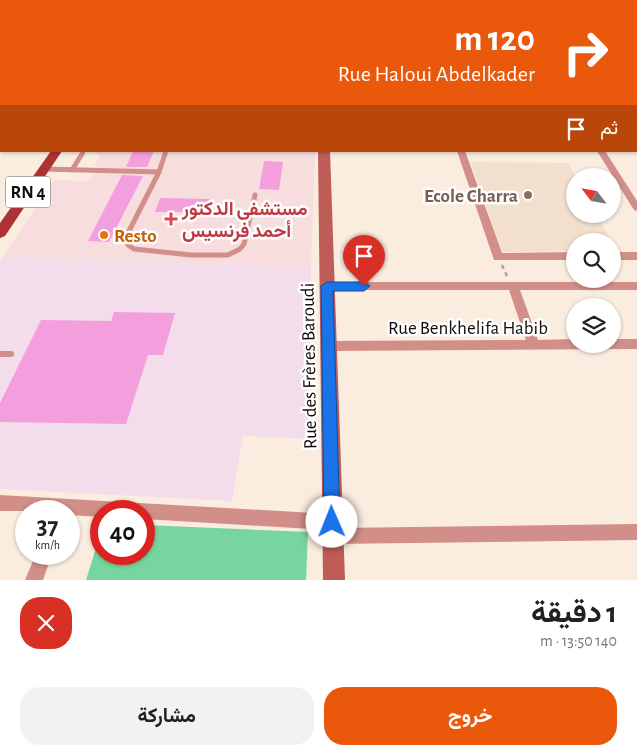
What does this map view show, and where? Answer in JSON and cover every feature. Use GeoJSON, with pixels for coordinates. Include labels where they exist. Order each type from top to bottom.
{"type":"FeatureCollection","features":[{"type":"Feature","properties":{"kind":"main road","name":"RN 4"},"geometry":{"type":"LineString","coordinates":[[0,233],[56,152]]}},
{"type":"Feature","properties":{"kind":"street","name":"Rue des Frères Baroudi"},"geometry":{"type":"LineString","coordinates":[[324,152],[334,580]]}},
{"type":"Feature","properties":{"kind":"street"},"geometry":{"type":"LineString","coordinates":[[461,152],[498,257],[566,256]]}},
{"type":"Feature","properties":{"kind":"street"},"geometry":{"type":"LineString","coordinates":[[602,152],[637,208]]}},
{"type":"Feature","properties":{"kind":"street"},"geometry":{"type":"LineString","coordinates":[[621,256],[637,256]]}},
{"type":"Feature","properties":{"kind":"street"},"geometry":{"type":"LineString","coordinates":[[327,286],[637,286]]}},
{"type":"Feature","properties":{"kind":"street"},"geometry":{"type":"LineString","coordinates":[[512,287],[534,346]]}},
{"type":"Feature","properties":{"kind":"street","name":"Rue Benkhelifa Habib"},"geometry":{"type":"LineString","coordinates":[[328,346],[637,344]]}},
{"type":"Feature","properties":{"kind":"street"},"geometry":{"type":"LineString","coordinates":[[0,503],[15,504]]}},
{"type":"Feature","properties":{"kind":"street"},"geometry":{"type":"LineString","coordinates":[[80,509],[142,510],[333,529],[637,532]]}},
{"type":"Feature","properties":{"kind":"street"},"geometry":{"type":"LineString","coordinates":[[34,580],[40,565]]}},
{"type":"Feature","properties":{"kind":"lane"},"geometry":{"type":"LineString","coordinates":[[72,170],[83,152]]}},
{"type":"Feature","properties":{"kind":"lane"},"geometry":{"type":"LineString","coordinates":[[166,152],[158,172],[126,237],[128,245],[134,250],[191,255],[228,255],[240,249],[244,244],[255,195]]}},
{"type":"Feature","properties":{"kind":"lane"},"geometry":{"type":"LineString","coordinates":[[44,169],[158,172]]}},
{"type":"Feature","properties":{"kind":"lane"},"geometry":{"type":"LineString","coordinates":[[0,354],[11,354]]}},
{"type":"Feature","properties":{"kind":"path"},"geometry":{"type":"LineString","coordinates":[[498,257],[512,287]]}},
{"type":"Feature","properties":{"kind":"shaded area","name":"مستشفى الدكتور أحمد فرنسيس"},"geometry":{"type":"Polygon","coordinates":[[[96,152],[315,152],[311,266],[3,257],[54,180],[86,181],[98,167],[95,164],[100,155],[95,154],[96,152]]]}},
{"type":"Feature","properties":{"kind":"shaded area","name":"Ecole Charra"},"geometry":{"type":"Polygon","coordinates":[[[471,162],[568,163],[571,168],[566,168],[566,223],[601,223],[607,233],[566,233],[566,251],[502,252],[471,162]]]}},
{"type":"Feature","properties":{"kind":"shaded area"},"geometry":{"type":"Polygon","coordinates":[[[3,257],[311,266],[310,439],[243,436],[232,501],[0,489],[0,262],[3,257]]]}},
{"type":"Feature","properties":{"kind":"green space"},"geometry":{"type":"Polygon","coordinates":[[[155,525],[308,532],[306,580],[86,580],[91,565],[155,565],[155,525]]]}},
{"type":"Feature","properties":{"kind":"building"},"geometry":{"type":"Polygon","coordinates":[[[133,152],[154,152],[147,167],[126,167],[133,152]]]}},
{"type":"Feature","properties":{"kind":"building"},"geometry":{"type":"Polygon","coordinates":[[[264,161],[283,162],[279,190],[259,189],[264,161]]]}},
{"type":"Feature","properties":{"kind":"building"},"geometry":{"type":"Polygon","coordinates":[[[122,175],[143,176],[109,242],[88,241],[122,175]]]}},
{"type":"Feature","properties":{"kind":"building"},"geometry":{"type":"Polygon","coordinates":[[[160,198],[210,199],[206,212],[155,212],[160,198]]]}},
{"type":"Feature","properties":{"kind":"building"},"geometry":{"type":"Polygon","coordinates":[[[114,312],[175,313],[163,355],[148,355],[126,424],[0,422],[0,403],[41,320],[111,321],[114,312]]]}},
{"type":"Feature","properties":{"kind":"place","name":"Ecole Charra"},"geometry":{"type":"Point","coordinates":[528,195]}},
{"type":"Feature","properties":{"kind":"place","name":"مستشفى الدكتور أحمد فرنسيس"},"geometry":{"type":"Point","coordinates":[171,219]}},
{"type":"Feature","properties":{"kind":"place","name":"Resto"},"geometry":{"type":"Point","coordinates":[104,235]}},
{"type":"Feature","properties":{"kind":"route"},"geometry":{"type":"LineString","coordinates":[[332,522],[327,286],[364,286]]}}]}
